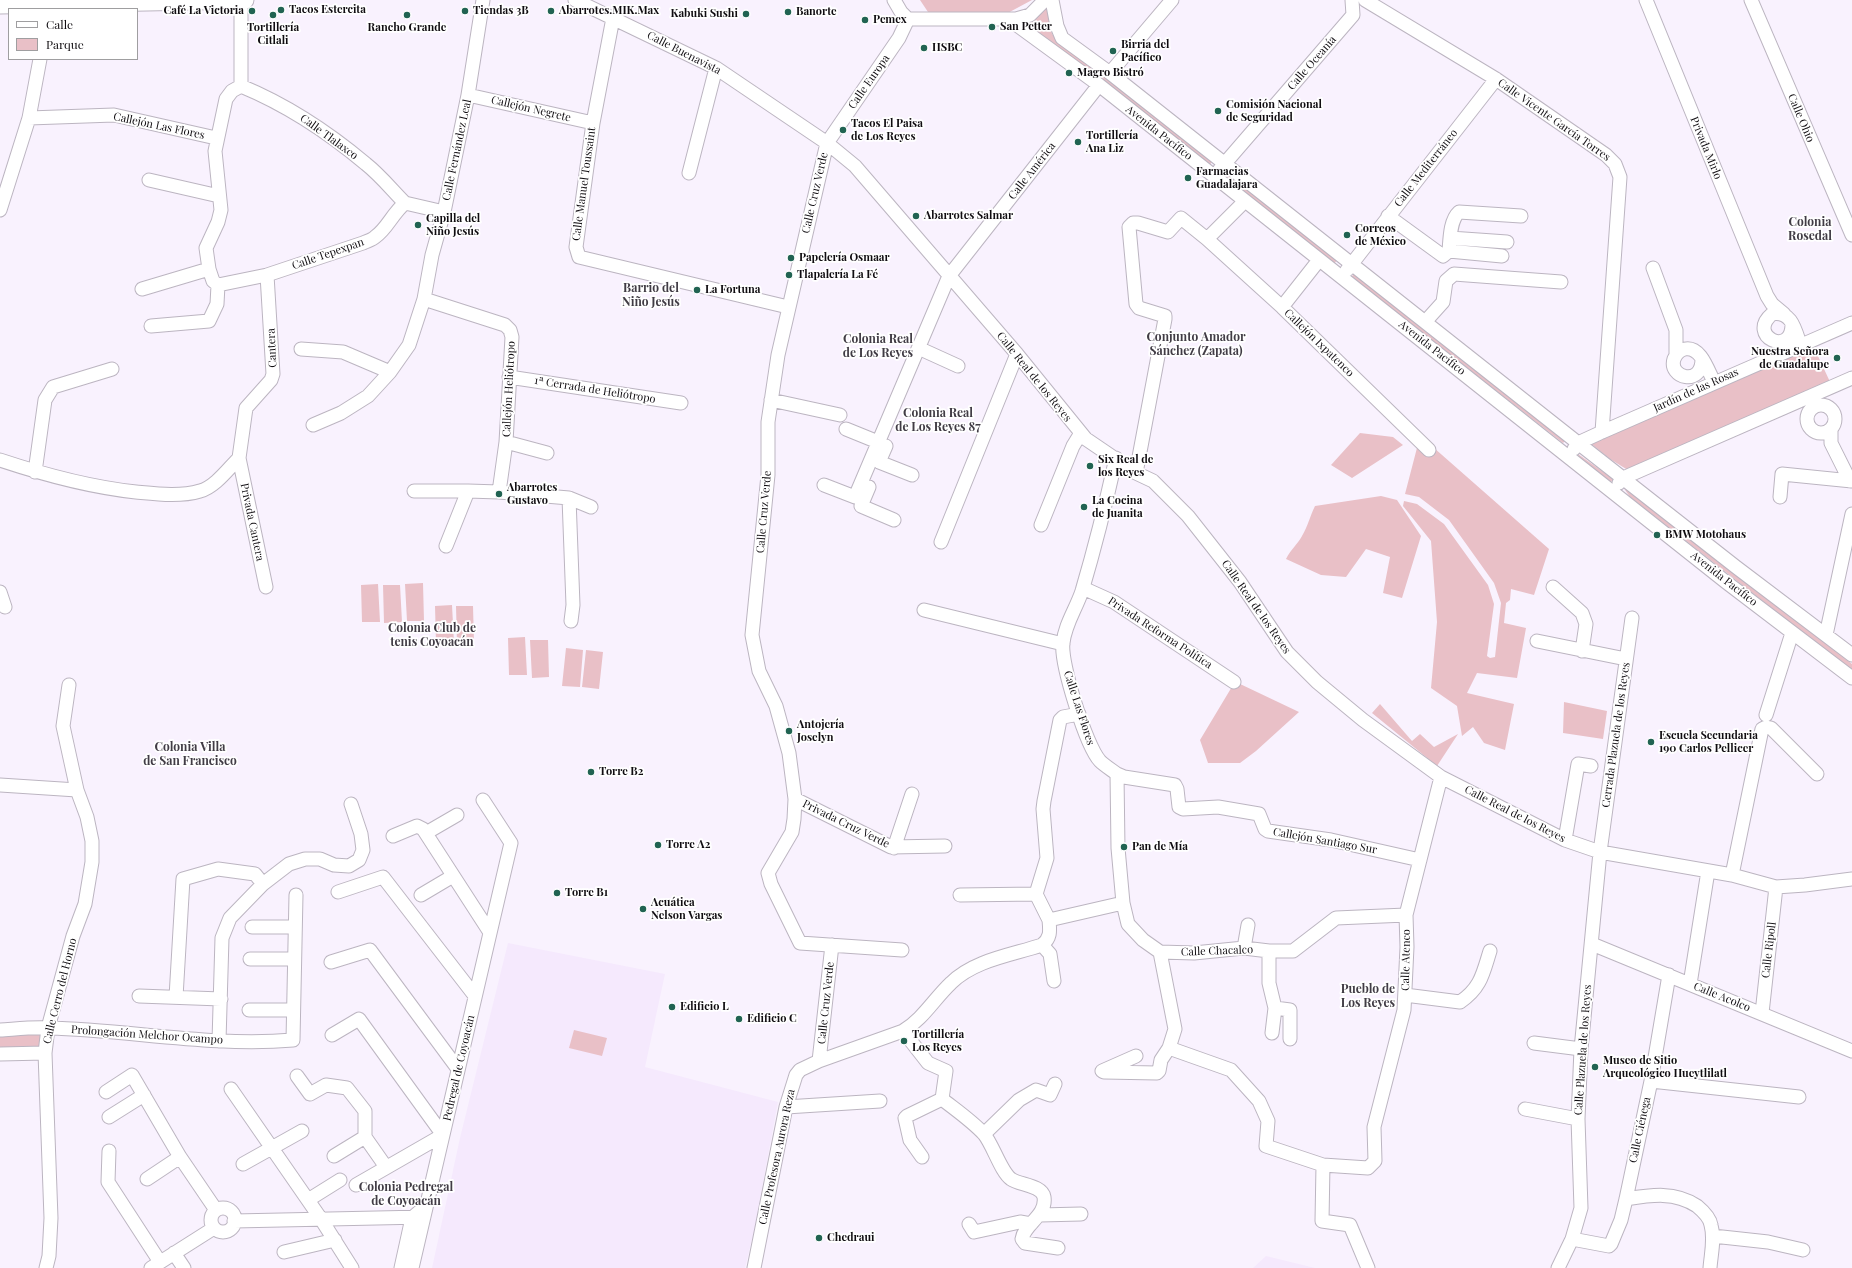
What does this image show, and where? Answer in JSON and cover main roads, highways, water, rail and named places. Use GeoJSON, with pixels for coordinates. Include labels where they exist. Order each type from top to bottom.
{"type":"FeatureCollection","features":[{"type":"Feature","properties":{"kind":"main road"},"geometry":{"type":"LineString","coordinates":[[0,5],[245,0]]}},
{"type":"Feature","properties":{"kind":"place","name":"Tacos Estercita"},"geometry":{"type":"Point","coordinates":[281,10]}},
{"type":"Feature","properties":{"kind":"place","name":"Café La Victoria"},"geometry":{"type":"Point","coordinates":[252,11]}},
{"type":"Feature","properties":{"kind":"place","name":"Tiendas 3B"},"geometry":{"type":"Point","coordinates":[465,11]}},
{"type":"Feature","properties":{"kind":"place","name":"Abarrotes.MIK.Max"},"geometry":{"type":"Point","coordinates":[551,11]}},
{"type":"Feature","properties":{"kind":"place","name":"Banorte"},"geometry":{"type":"Point","coordinates":[788,12]}},
{"type":"Feature","properties":{"kind":"place","name":"Kabuki Sushi"},"geometry":{"type":"Point","coordinates":[746,14]}},
{"type":"Feature","properties":{"kind":"place","name":"Tortillería Citlali"},"geometry":{"type":"Point","coordinates":[273,15]}},
{"type":"Feature","properties":{"kind":"place","name":"Rancho Grande"},"geometry":{"type":"Point","coordinates":[407,15]}},
{"type":"Feature","properties":{"kind":"place","name":"Pemex"},"geometry":{"type":"Point","coordinates":[865,20]}},
{"type":"Feature","properties":{"kind":"place","name":"San Petter"},"geometry":{"type":"Point","coordinates":[992,27]}},
{"type":"Feature","properties":{"kind":"place","name":"HSBC"},"geometry":{"type":"Point","coordinates":[924,48]}},
{"type":"Feature","properties":{"kind":"place","name":"Birria del Pacífico"},"geometry":{"type":"Point","coordinates":[1113,51]}},
{"type":"Feature","properties":{"kind":"place","name":"Magro Bistró"},"geometry":{"type":"Point","coordinates":[1069,73]}},
{"type":"Feature","properties":{"kind":"place","name":"Comisión Nacional de Seguridad"},"geometry":{"type":"Point","coordinates":[1218,111]}},
{"type":"Feature","properties":{"kind":"place","name":"Tacos El Paisa de Los Reyes"},"geometry":{"type":"Point","coordinates":[843,130]}},
{"type":"Feature","properties":{"kind":"place","name":"Tortillería Ana Liz"},"geometry":{"type":"Point","coordinates":[1078,142]}},
{"type":"Feature","properties":{"kind":"place","name":"Farmacias Guadalajara"},"geometry":{"type":"Point","coordinates":[1188,178]}},
{"type":"Feature","properties":{"kind":"place","name":"Abarrotes Salmar"},"geometry":{"type":"Point","coordinates":[916,216]}},
{"type":"Feature","properties":{"kind":"place","name":"Capilla del Niño Jesús"},"geometry":{"type":"Point","coordinates":[418,225]}},
{"type":"Feature","properties":{"kind":"place","name":"Correos de México"},"geometry":{"type":"Point","coordinates":[1347,235]}},
{"type":"Feature","properties":{"kind":"place","name":"Papelería Osmaar"},"geometry":{"type":"Point","coordinates":[791,258]}},
{"type":"Feature","properties":{"kind":"place","name":"Tlapalería La Fé"},"geometry":{"type":"Point","coordinates":[789,275]}},
{"type":"Feature","properties":{"kind":"place","name":"La Fortuna"},"geometry":{"type":"Point","coordinates":[697,290]}},
{"type":"Feature","properties":{"kind":"place","name":"Nuestra Señora de Guadalupe"},"geometry":{"type":"Point","coordinates":[1837,358]}},
{"type":"Feature","properties":{"kind":"place","name":"Six Real de los Reyes"},"geometry":{"type":"Point","coordinates":[1090,466]}},
{"type":"Feature","properties":{"kind":"place","name":"Abarrotes Gustavo"},"geometry":{"type":"Point","coordinates":[499,494]}},
{"type":"Feature","properties":{"kind":"place","name":"La Cocina de Juanita"},"geometry":{"type":"Point","coordinates":[1084,507]}},
{"type":"Feature","properties":{"kind":"place","name":"BMW Motohaus"},"geometry":{"type":"Point","coordinates":[1657,535]}},
{"type":"Feature","properties":{"kind":"place","name":"Antojería Joselyn"},"geometry":{"type":"Point","coordinates":[789,731]}},
{"type":"Feature","properties":{"kind":"place","name":"Escuela Secundaria 190 Carlos Pellicer"},"geometry":{"type":"Point","coordinates":[1651,742]}},
{"type":"Feature","properties":{"kind":"place","name":"Torre B2"},"geometry":{"type":"Point","coordinates":[591,772]}},
{"type":"Feature","properties":{"kind":"place","name":"Torre A2"},"geometry":{"type":"Point","coordinates":[658,845]}},
{"type":"Feature","properties":{"kind":"place","name":"Pan de Mía"},"geometry":{"type":"Point","coordinates":[1124,847]}},
{"type":"Feature","properties":{"kind":"place","name":"Torre B1"},"geometry":{"type":"Point","coordinates":[557,893]}},
{"type":"Feature","properties":{"kind":"place","name":"Acuática Nelson Vargas"},"geometry":{"type":"Point","coordinates":[643,909]}},
{"type":"Feature","properties":{"kind":"place","name":"Edificio L"},"geometry":{"type":"Point","coordinates":[672,1007]}},
{"type":"Feature","properties":{"kind":"place","name":"Edificio C"},"geometry":{"type":"Point","coordinates":[739,1019]}},
{"type":"Feature","properties":{"kind":"place","name":"Tortillería Los Reyes"},"geometry":{"type":"Point","coordinates":[904,1041]}},
{"type":"Feature","properties":{"kind":"place","name":"Museo de Sitio Arqueológico Hueytlilatl"},"geometry":{"type":"Point","coordinates":[1595,1067]}},
{"type":"Feature","properties":{"kind":"place","name":"Chedraui"},"geometry":{"type":"Point","coordinates":[819,1238]}},
{"type":"Feature","properties":{"kind":"district","name":"Colonia Rosedal"},"geometry":{"type":"Point","coordinates":[1810,229]}},
{"type":"Feature","properties":{"kind":"district","name":"Barrio del Niño Jesús"},"geometry":{"type":"Point","coordinates":[651,295]}},
{"type":"Feature","properties":{"kind":"district","name":"Conjunto Amador Sánchez (Zapata)"},"geometry":{"type":"Point","coordinates":[1196,344]}},
{"type":"Feature","properties":{"kind":"district","name":"Colonia Real de Los Reyes"},"geometry":{"type":"Point","coordinates":[878,346]}},
{"type":"Feature","properties":{"kind":"district","name":"Colonia Real de Los Reyes 87"},"geometry":{"type":"Point","coordinates":[938,420]}},
{"type":"Feature","properties":{"kind":"district","name":"Colonia Club de tenis Coyoacán"},"geometry":{"type":"Point","coordinates":[432,635]}},
{"type":"Feature","properties":{"kind":"district","name":"Colonia Villa de San Francisco"},"geometry":{"type":"Point","coordinates":[190,754]}},
{"type":"Feature","properties":{"kind":"district","name":"Pueblo de Los Reyes"},"geometry":{"type":"Point","coordinates":[1368,996]}},
{"type":"Feature","properties":{"kind":"district","name":"Colonia Pedregal de Coyoacán"},"geometry":{"type":"Point","coordinates":[406,1194]}}]}
